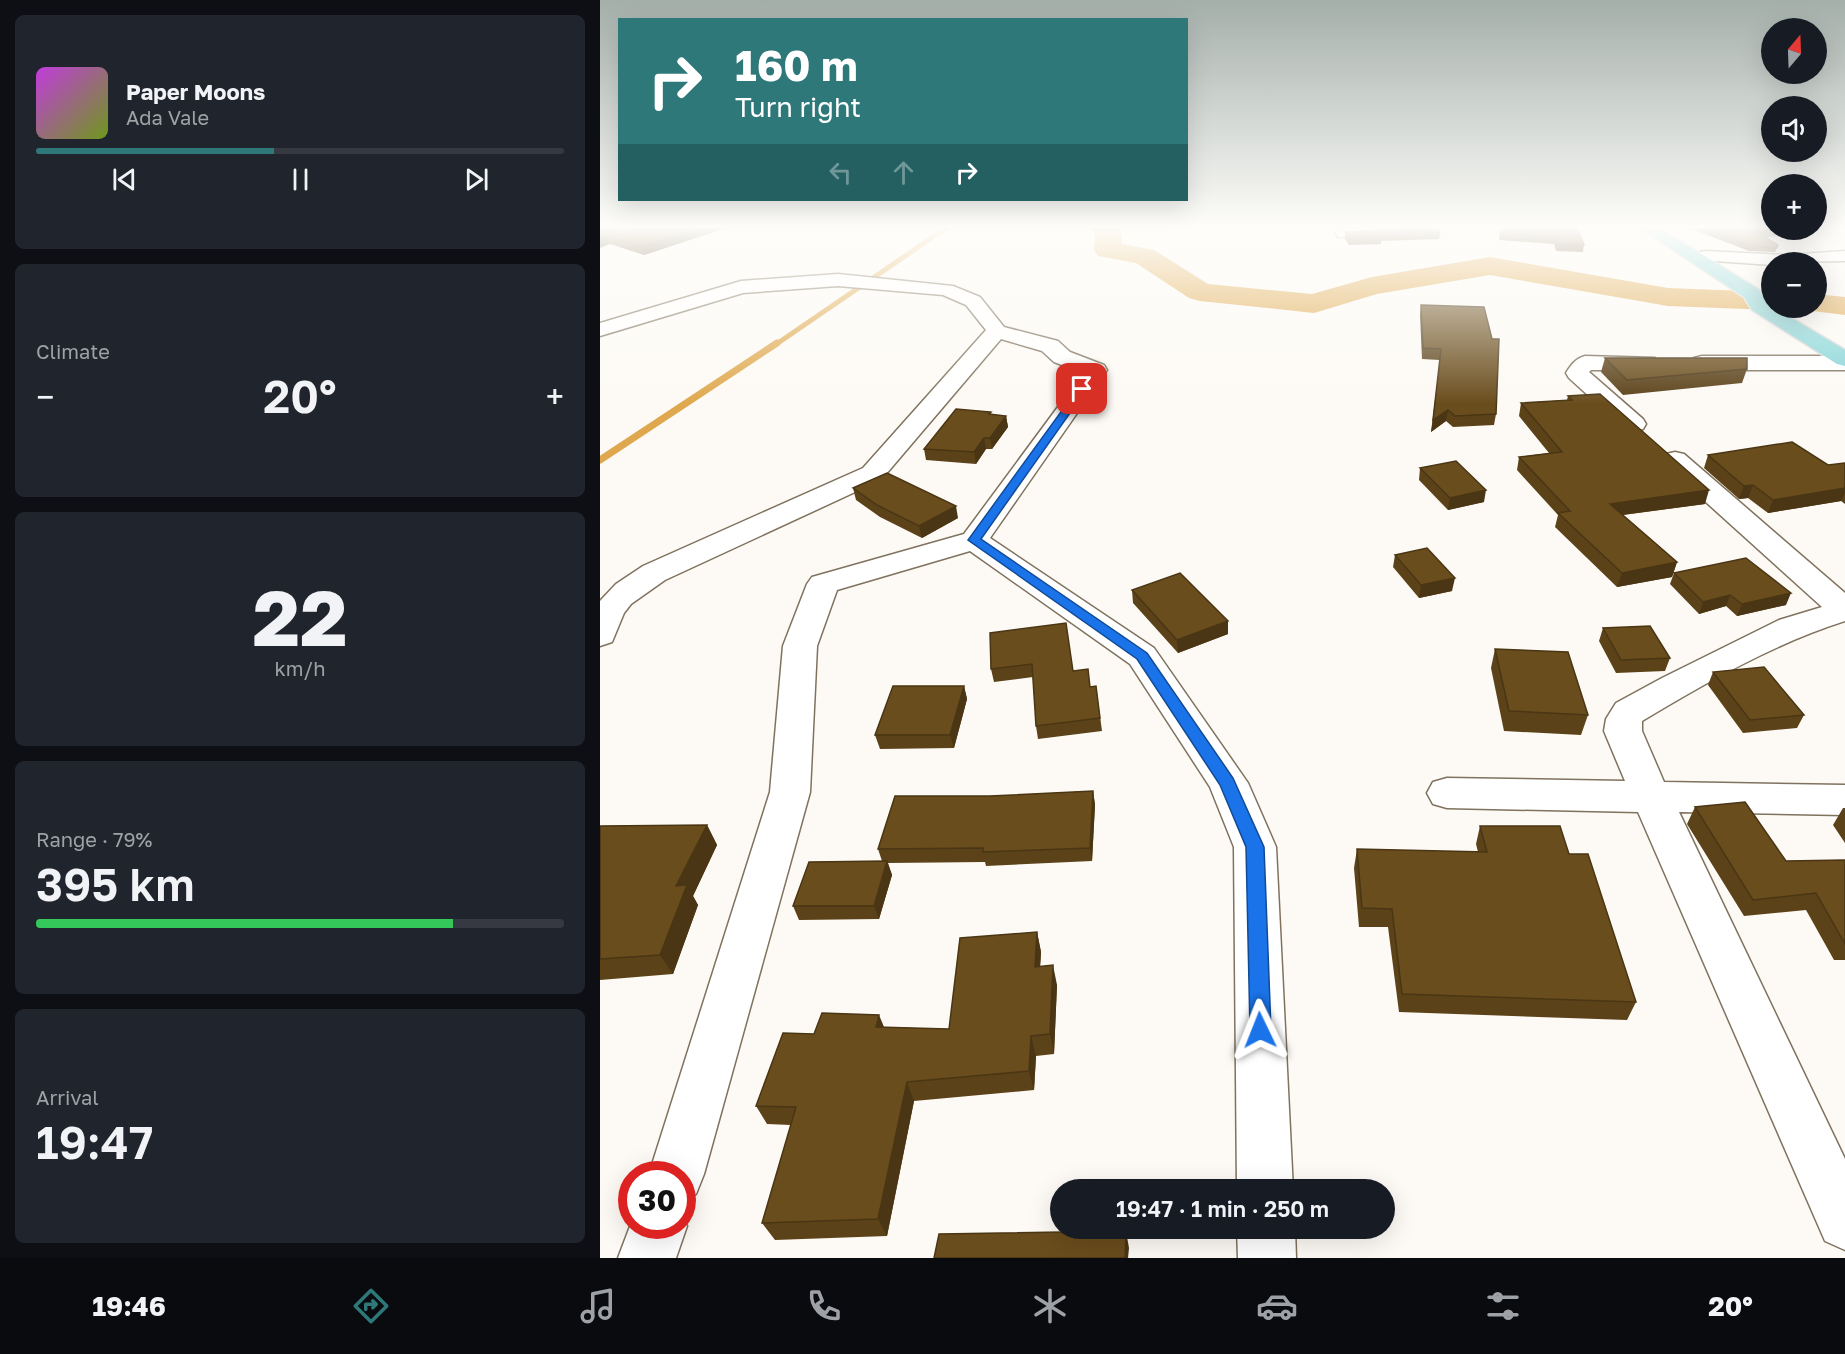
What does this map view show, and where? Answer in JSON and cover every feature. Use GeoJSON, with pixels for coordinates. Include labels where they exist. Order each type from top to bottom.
{"type":"FeatureCollection","features":[{"type":"Feature","properties":{"kind":"main road"},"geometry":{"type":"LineString","coordinates":[[1740,287],[1750,293],[1759,306],[1845,361]]}},
{"type":"Feature","properties":{"kind":"main road"},"geometry":{"type":"LineString","coordinates":[[1807,318],[1845,342]]}},
{"type":"Feature","properties":{"kind":"street"},"geometry":{"type":"LineString","coordinates":[[600,330],[745,287]]}},
{"type":"Feature","properties":{"kind":"street"},"geometry":{"type":"LineString","coordinates":[[679,1161],[790,792],[800,646],[823,584],[974,540],[1096,370],[1062,357],[1050,346],[997,331],[973,301],[946,290],[910,287]]}},
{"type":"Feature","properties":{"kind":"street"},"geometry":{"type":"LineString","coordinates":[[600,635],[603,620],[621,594],[654,573],[872,474],[997,331]]}},
{"type":"Feature","properties":{"kind":"street"},"geometry":{"type":"LineString","coordinates":[[1845,361],[1586,363],[1576,373],[1845,610]]}},
{"type":"Feature","properties":{"kind":"street"},"geometry":{"type":"LineString","coordinates":[[974,540],[1142,656],[1228,783],[1255,847],[1265,1179]]}},
{"type":"Feature","properties":{"kind":"street"},"geometry":{"type":"LineString","coordinates":[[1845,610],[1791,627],[1674,686],[1629,712],[1624,719],[1623,731],[1845,1221]]}},
{"type":"Feature","properties":{"kind":"street"},"geometry":{"type":"LineString","coordinates":[[1447,793],[1845,800]]}},
{"type":"Feature","properties":{"kind":"street"},"geometry":{"type":"LineString","coordinates":[[647,1258],[654,1239]]}},
{"type":"Feature","properties":{"kind":"street"},"geometry":{"type":"LineString","coordinates":[[1266,1239],[1267,1258]]}},
{"type":"Feature","properties":{"kind":"building"},"geometry":{"type":"Polygon","coordinates":[[[1421,305],[1484,307],[1492,339],[1499,339],[1496,414],[1455,416],[1448,410],[1433,420],[1441,349],[1423,348],[1421,305]]]}},
{"type":"Feature","properties":{"kind":"building"},"geometry":{"type":"Polygon","coordinates":[[[1605,358],[1747,358],[1747,369],[1627,380],[1605,358]]]}},
{"type":"Feature","properties":{"kind":"building"},"geometry":{"type":"Polygon","coordinates":[[[1600,394],[1709,490],[1610,504],[1677,562],[1622,573],[1558,513],[1570,511],[1519,457],[1562,452],[1521,403],[1572,400],[1568,396],[1600,394]]]}},
{"type":"Feature","properties":{"kind":"building"},"geometry":{"type":"Polygon","coordinates":[[[956,409],[991,412],[989,414],[1006,416],[990,438],[984,438],[974,452],[924,449],[956,409]]]}},
{"type":"Feature","properties":{"kind":"building"},"geometry":{"type":"Polygon","coordinates":[[[1792,442],[1828,465],[1845,463],[1845,488],[1773,500],[1753,485],[1744,486],[1708,455],[1792,442]]]}},
{"type":"Feature","properties":{"kind":"building"},"geometry":{"type":"Polygon","coordinates":[[[1456,461],[1486,490],[1450,498],[1420,468],[1456,461]]]}},
{"type":"Feature","properties":{"kind":"building"},"geometry":{"type":"Polygon","coordinates":[[[887,473],[956,506],[919,526],[877,505],[853,488],[887,473]]]}},
{"type":"Feature","properties":{"kind":"building"},"geometry":{"type":"Polygon","coordinates":[[[1427,548],[1455,578],[1421,585],[1395,555],[1427,548]]]}},
{"type":"Feature","properties":{"kind":"building"},"geometry":{"type":"Polygon","coordinates":[[[1746,558],[1791,593],[1742,604],[1730,595],[1703,602],[1674,573],[1746,558]]]}},
{"type":"Feature","properties":{"kind":"building"},"geometry":{"type":"Polygon","coordinates":[[[1180,573],[1228,621],[1177,640],[1132,590],[1180,573]]]}},
{"type":"Feature","properties":{"kind":"building"},"geometry":{"type":"Polygon","coordinates":[[[1066,623],[1073,671],[1088,669],[1090,687],[1096,686],[1100,718],[1036,726],[1032,664],[991,669],[990,633],[1066,623]]]}},
{"type":"Feature","properties":{"kind":"building"},"geometry":{"type":"Polygon","coordinates":[[[1650,626],[1670,658],[1621,660],[1603,628],[1650,626]]]}},
{"type":"Feature","properties":{"kind":"building"},"geometry":{"type":"Polygon","coordinates":[[[1495,649],[1568,652],[1588,715],[1509,711],[1495,649]]]}},
{"type":"Feature","properties":{"kind":"building"},"geometry":{"type":"Polygon","coordinates":[[[1764,667],[1804,715],[1750,720],[1713,672],[1764,667]]]}},
{"type":"Feature","properties":{"kind":"building"},"geometry":{"type":"Polygon","coordinates":[[[893,686],[964,686],[950,735],[875,735],[893,686]]]}},
{"type":"Feature","properties":{"kind":"building"},"geometry":{"type":"Polygon","coordinates":[[[1093,791],[1090,848],[983,852],[983,848],[878,849],[895,796],[990,796],[1093,791]]]}},
{"type":"Feature","properties":{"kind":"building"},"geometry":{"type":"Polygon","coordinates":[[[1745,802],[1786,861],[1845,860],[1845,944],[1816,893],[1753,900],[1695,807],[1745,802]]]}},
{"type":"Feature","properties":{"kind":"building"},"geometry":{"type":"Polygon","coordinates":[[[707,825],[676,886],[687,885],[660,955],[600,959],[600,826],[707,825]]]}},
{"type":"Feature","properties":{"kind":"building"},"geometry":{"type":"Polygon","coordinates":[[[1480,826],[1560,826],[1569,854],[1588,854],[1636,1002],[1402,994],[1392,909],[1362,908],[1357,849],[1487,852],[1480,826]]]}},
{"type":"Feature","properties":{"kind":"building"},"geometry":{"type":"Polygon","coordinates":[[[887,861],[874,906],[793,906],[809,862],[887,861]]]}},
{"type":"Feature","properties":{"kind":"building"},"geometry":{"type":"Polygon","coordinates":[[[1037,932],[1035,967],[1053,965],[1050,1034],[1031,1036],[1029,1071],[907,1082],[878,1219],[762,1223],[796,1107],[756,1106],[783,1033],[814,1034],[822,1013],[879,1015],[876,1027],[949,1029],[960,938],[1037,932]]]}},
{"type":"Feature","properties":{"kind":"building"},"geometry":{"type":"Polygon","coordinates":[[[1050,1232],[1050,1239],[1126,1239],[1125,1258],[934,1258],[939,1234],[1050,1232]]]}},
{"type":"Feature","properties":{"kind":"waterway"},"geometry":{"type":"LineString","coordinates":[[775,345],[860,287]]}},
{"type":"Feature","properties":{"kind":"waterway"},"geometry":{"type":"LineString","coordinates":[[1192,287],[1200,292],[1314,304],[1370,287]]}},
{"type":"Feature","properties":{"kind":"waterway"},"geometry":{"type":"LineString","coordinates":[[1609,287],[1668,297],[1761,301]]}},
{"type":"Feature","properties":{"kind":"waterway"},"geometry":{"type":"LineString","coordinates":[[1827,304],[1845,306]]}},
{"type":"Feature","properties":{"kind":"waterway"},"geometry":{"type":"LineString","coordinates":[[600,460],[777,343]]}},
{"type":"Feature","properties":{"kind":"route"},"geometry":{"type":"LineString","coordinates":[[1082,389],[974,540],[1142,656],[1228,783],[1255,847],[1260,1030]]}}]}
